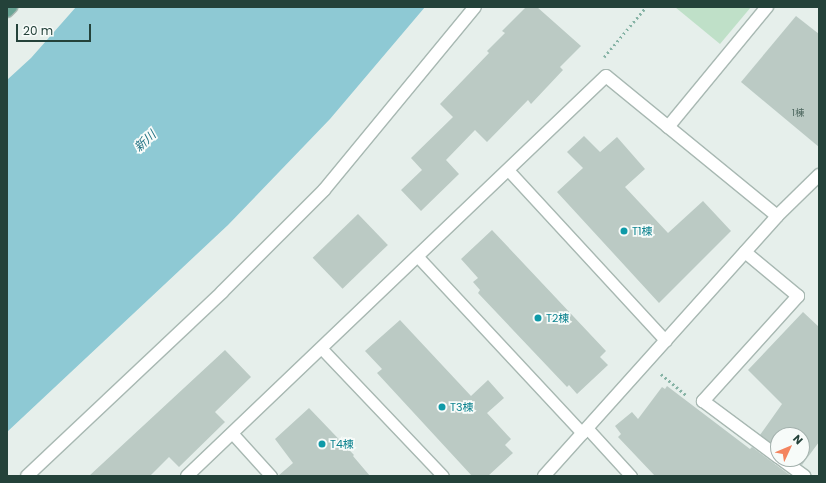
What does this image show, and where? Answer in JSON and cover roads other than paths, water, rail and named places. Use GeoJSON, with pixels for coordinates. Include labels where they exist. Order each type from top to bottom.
{"type":"FeatureCollection","features":[{"type":"Feature","properties":{"kind":"main road"},"geometry":{"type":"LineString","coordinates":[[7,11],[11,7]]}},
{"type":"Feature","properties":{"kind":"street"},"geometry":{"type":"LineString","coordinates":[[27,476],[222,292],[324,190],[475,7]]}},
{"type":"Feature","properties":{"kind":"street"},"geometry":{"type":"LineString","coordinates":[[668,127],[767,7]]}},
{"type":"Feature","properties":{"kind":"street"},"geometry":{"type":"LineString","coordinates":[[187,476],[509,171],[606,76],[777,216]]}},
{"type":"Feature","properties":{"kind":"street"},"geometry":{"type":"LineString","coordinates":[[544,476],[777,216],[819,175]]}},
{"type":"Feature","properties":{"kind":"street"},"geometry":{"type":"LineString","coordinates":[[745,252],[798,296],[703,400],[770,451]]}},
{"type":"Feature","properties":{"kind":"street"},"geometry":{"type":"LineString","coordinates":[[792,467],[804,476]]}},
{"type":"Feature","properties":{"kind":"lane"},"geometry":{"type":"LineString","coordinates":[[509,171],[666,341]]}},
{"type":"Feature","properties":{"kind":"lane"},"geometry":{"type":"LineString","coordinates":[[418,257],[631,476]]}},
{"type":"Feature","properties":{"kind":"lane"},"geometry":{"type":"LineString","coordinates":[[322,349],[443,476]]}},
{"type":"Feature","properties":{"kind":"lane"},"geometry":{"type":"LineString","coordinates":[[232,433],[271,476]]}},
{"type":"Feature","properties":{"kind":"water","name":"新川"},"geometry":{"type":"Polygon","coordinates":[[[76,7],[425,7],[330,119],[228,225],[7,432],[7,80],[31,58],[76,7]]]}},
{"type":"Feature","properties":{"kind":"place","name":"T1棟"},"geometry":{"type":"Point","coordinates":[624,231]}},
{"type":"Feature","properties":{"kind":"place","name":"T2棟"},"geometry":{"type":"Point","coordinates":[538,318]}},
{"type":"Feature","properties":{"kind":"place","name":"T3棟"},"geometry":{"type":"Point","coordinates":[442,407]}},
{"type":"Feature","properties":{"kind":"place","name":"T4棟"},"geometry":{"type":"Point","coordinates":[322,444]}}]}
